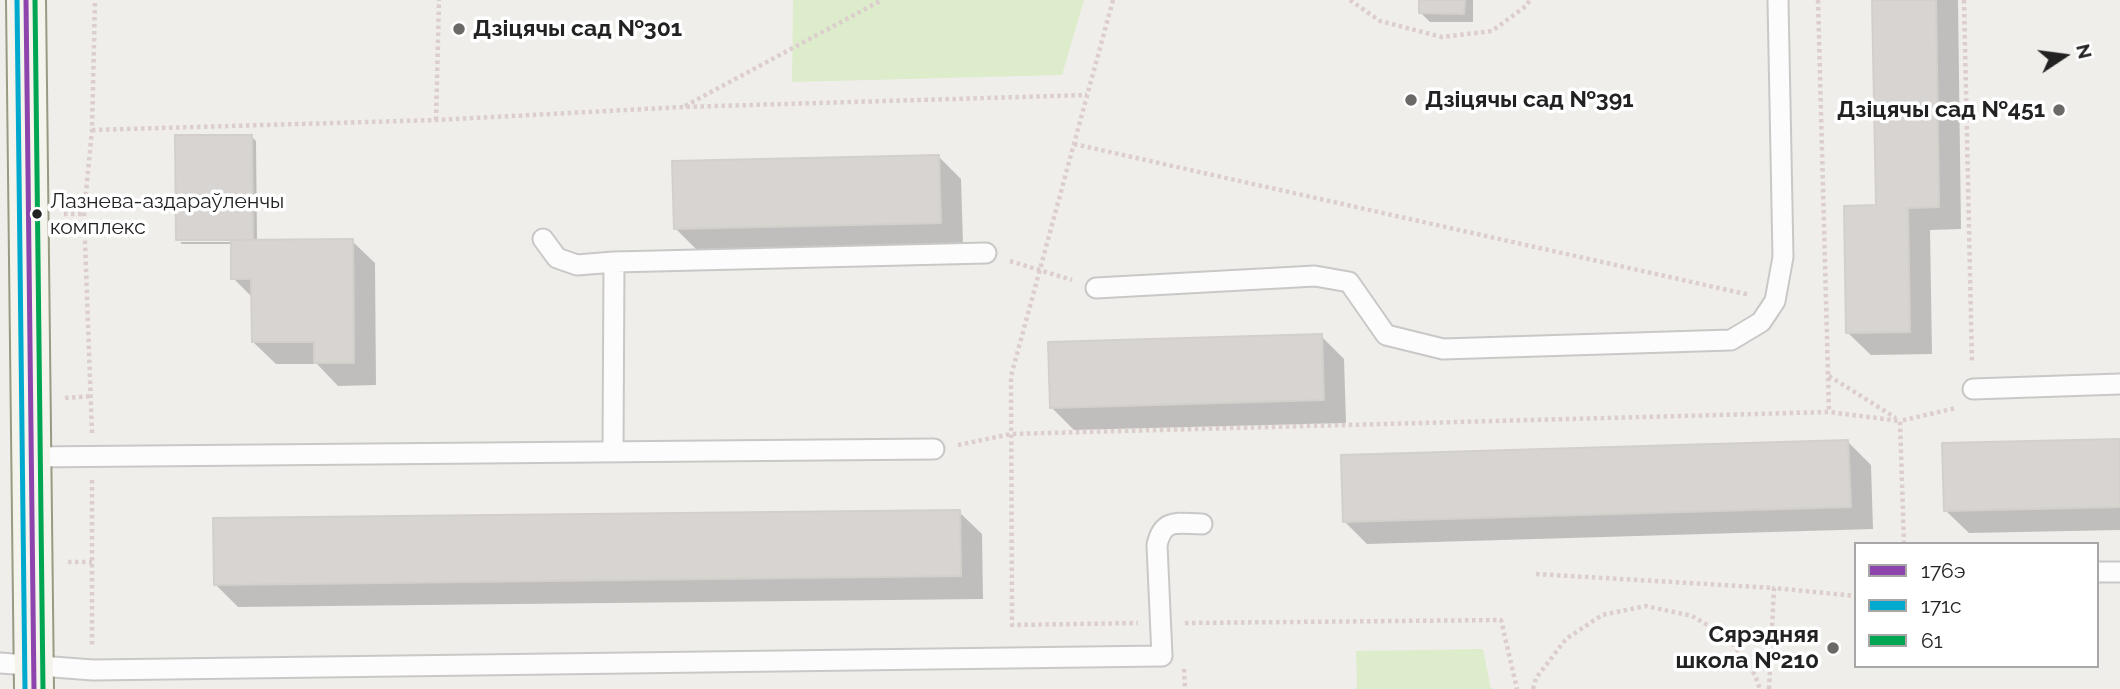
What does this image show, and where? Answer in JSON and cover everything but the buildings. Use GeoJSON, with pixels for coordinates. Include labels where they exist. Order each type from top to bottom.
{"type":"FeatureCollection","features":[{"type":"Feature","properties":{"kind":"street"},"geometry":{"type":"LineString","coordinates":[[23,672],[31,457],[26,0]]}},
{"type":"Feature","properties":{"kind":"lane"},"geometry":{"type":"LineString","coordinates":[[1096,288],[1315,276],[1349,282],[1386,335],[1443,349],[1731,341],[1761,323],[1775,301],[1783,257],[1778,0]]}},
{"type":"Feature","properties":{"kind":"lane"},"geometry":{"type":"LineString","coordinates":[[543,239],[557,258],[577,265],[986,253]]}},
{"type":"Feature","properties":{"kind":"lane"},"geometry":{"type":"LineString","coordinates":[[613,450],[614,262]]}},
{"type":"Feature","properties":{"kind":"lane"},"geometry":{"type":"LineString","coordinates":[[1973,389],[2120,384]]}},
{"type":"Feature","properties":{"kind":"lane"},"geometry":{"type":"LineString","coordinates":[[31,457],[934,449]]}},
{"type":"Feature","properties":{"kind":"lane"},"geometry":{"type":"LineString","coordinates":[[23,672],[1162,656],[1157,545],[1160,531],[1170,523],[1202,524]]}},
{"type":"Feature","properties":{"kind":"lane"},"geometry":{"type":"LineString","coordinates":[[2099,572],[2120,572]]}},
{"type":"Feature","properties":{"kind":"path"},"geometry":{"type":"LineString","coordinates":[[93,670],[92,396],[84,214],[92,130],[95,0]]}},
{"type":"Feature","properties":{"kind":"path"},"geometry":{"type":"LineString","coordinates":[[436,120],[439,0]]}},
{"type":"Feature","properties":{"kind":"path"},"geometry":{"type":"LineString","coordinates":[[682,107],[881,0]]}},
{"type":"Feature","properties":{"kind":"path"},"geometry":{"type":"LineString","coordinates":[[1113,0],[1011,376],[1012,625],[1501,620],[1517,689]]}},
{"type":"Feature","properties":{"kind":"path"},"geometry":{"type":"LineString","coordinates":[[1350,0],[1380,21],[1442,37],[1492,31],[1526,6],[1530,0]]}},
{"type":"Feature","properties":{"kind":"path"},"geometry":{"type":"LineString","coordinates":[[1818,0],[1829,412]]}},
{"type":"Feature","properties":{"kind":"path"},"geometry":{"type":"LineString","coordinates":[[934,449],[1011,434],[1829,412],[1900,421],[1967,405],[1973,389],[1964,0]]}},
{"type":"Feature","properties":{"kind":"path"},"geometry":{"type":"LineString","coordinates":[[92,130],[436,120],[682,107],[1087,95]]}},
{"type":"Feature","properties":{"kind":"path"},"geometry":{"type":"LineString","coordinates":[[1074,144],[1775,301]]}},
{"type":"Feature","properties":{"kind":"path"},"geometry":{"type":"LineString","coordinates":[[986,253],[1096,288]]}},
{"type":"Feature","properties":{"kind":"path"},"geometry":{"type":"LineString","coordinates":[[1829,376],[1900,421]]}},
{"type":"Feature","properties":{"kind":"path"},"geometry":{"type":"LineString","coordinates":[[1900,421],[1904,542]]}},
{"type":"Feature","properties":{"kind":"path"},"geometry":{"type":"LineString","coordinates":[[1536,574],[1774,588],[1854,596]]}},
{"type":"Feature","properties":{"kind":"path"},"geometry":{"type":"LineString","coordinates":[[1769,689],[1774,588]]}},
{"type":"Feature","properties":{"kind":"path"},"geometry":{"type":"LineString","coordinates":[[1533,689],[1536,678],[1566,639],[1602,615],[1646,606],[1692,615],[1728,637],[1755,675],[1760,689]]}},
{"type":"Feature","properties":{"kind":"green space"},"geometry":{"type":"Polygon","coordinates":[[[793,0],[1084,0],[1062,75],[792,82],[793,0]]]}},
{"type":"Feature","properties":{"kind":"green space"},"geometry":{"type":"Polygon","coordinates":[[[1483,649],[1491,689],[1357,689],[1356,651],[1483,649]]]}},
{"type":"Feature","properties":{"kind":"transit line","name":"171с"},"geometry":{"type":"LineString","coordinates":[[17,0],[25,689]]}},
{"type":"Feature","properties":{"kind":"transit line","name":"176э"},"geometry":{"type":"LineString","coordinates":[[26,0],[34,689]]}},
{"type":"Feature","properties":{"kind":"transit line","name":"61"},"geometry":{"type":"LineString","coordinates":[[35,0],[43,689]]}},
{"type":"Feature","properties":{"kind":"place","name":"Дзіцячы сад №301"},"geometry":{"type":"Point","coordinates":[459,29]}},
{"type":"Feature","properties":{"kind":"place","name":"Дзіцячы сад №391"},"geometry":{"type":"Point","coordinates":[1411,100]}},
{"type":"Feature","properties":{"kind":"place","name":"Дзіцячы сад №451"},"geometry":{"type":"Point","coordinates":[2059,110]}},
{"type":"Feature","properties":{"kind":"place","name":"Лазнева-аздараўленчы комплекс"},"geometry":{"type":"Point","coordinates":[37,214]}},
{"type":"Feature","properties":{"kind":"place","name":"Сярэдняя школа №210"},"geometry":{"type":"Point","coordinates":[1833,648]}}]}
